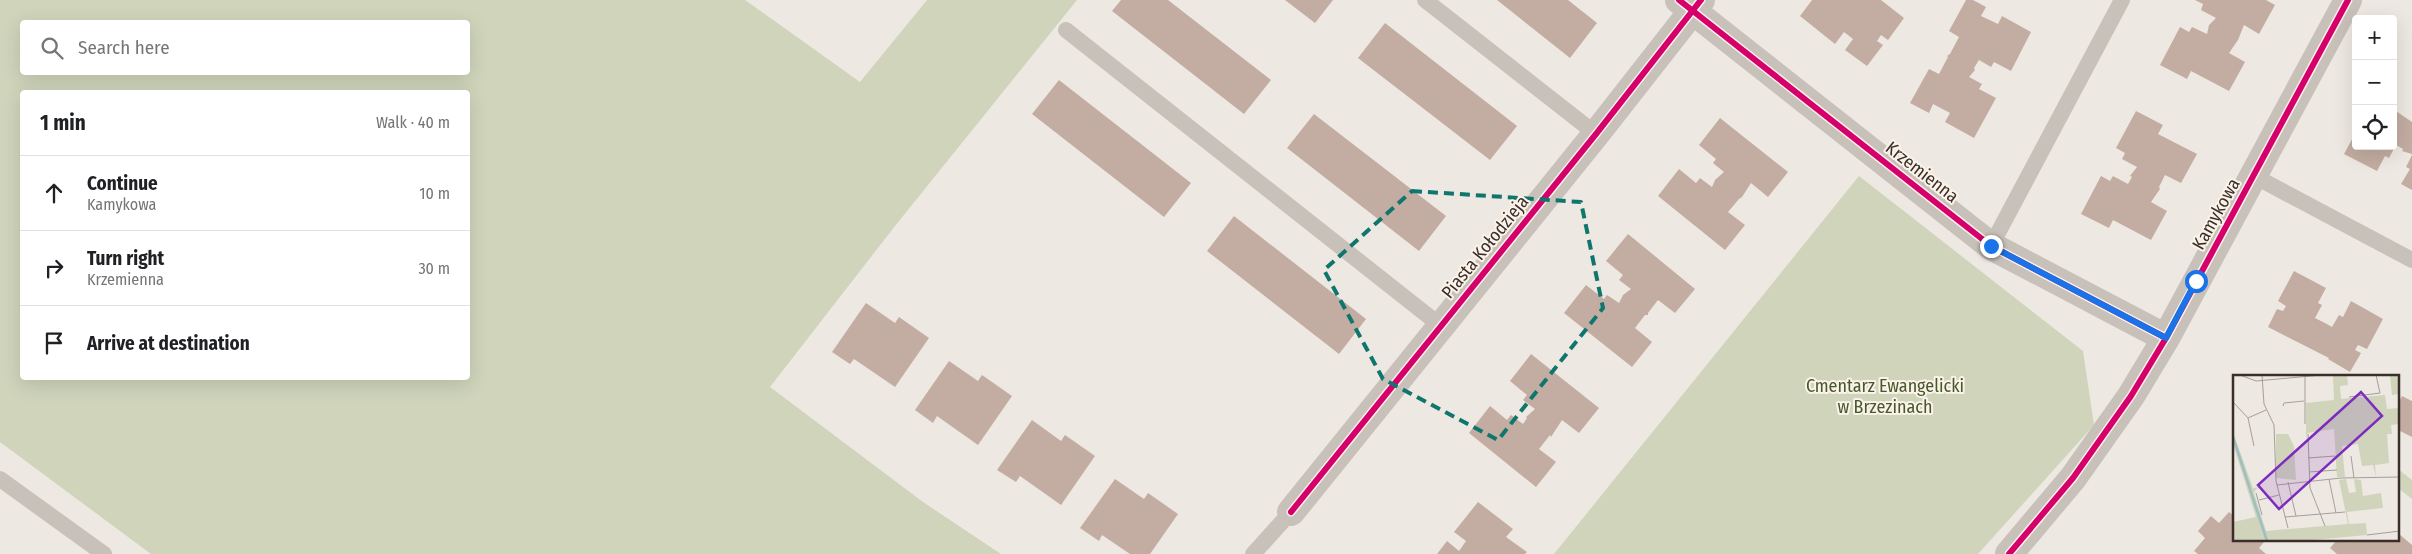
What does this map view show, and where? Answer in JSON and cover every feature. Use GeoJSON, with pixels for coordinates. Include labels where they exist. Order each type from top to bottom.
{"type":"FeatureCollection","features":[{"type":"Feature","properties":{"kind":"street","name":"Kamykowa"},"geometry":{"type":"LineString","coordinates":[[2009,554],[2073,478],[2131,396],[2166,338],[2348,0]]}},
{"type":"Feature","properties":{"kind":"street","name":"Piasta Kołodzieja"},"geometry":{"type":"LineString","coordinates":[[1291,512],[1596,134],[1691,3]]}},
{"type":"Feature","properties":{"kind":"street","name":"Krzemienna"},"geometry":{"type":"LineString","coordinates":[[1691,3],[1991,246],[2166,338]]}},
{"type":"Feature","properties":{"kind":"lane"},"geometry":{"type":"LineString","coordinates":[[1425,0],[1596,134]]}},
{"type":"Feature","properties":{"kind":"lane"},"geometry":{"type":"LineString","coordinates":[[1991,246],[2122,0]]}},
{"type":"Feature","properties":{"kind":"lane"},"geometry":{"type":"LineString","coordinates":[[1066,30],[1442,326]]}},
{"type":"Feature","properties":{"kind":"lane"},"geometry":{"type":"LineString","coordinates":[[2254,176],[2412,260]]}},
{"type":"Feature","properties":{"kind":"lane"},"geometry":{"type":"LineString","coordinates":[[0,479],[104,554]]}},
{"type":"Feature","properties":{"kind":"lane"},"geometry":{"type":"LineString","coordinates":[[1253,554],[1291,512]]}},
{"type":"Feature","properties":{"kind":"highlighted area"},"geometry":{"type":"Polygon","coordinates":[[[1412,191],[1581,202],[1603,308],[1498,440],[1383,379],[1324,270],[1412,191]]]}},
{"type":"Feature","properties":{"kind":"green space"},"geometry":{"type":"Polygon","coordinates":[[[0,0],[745,0],[860,82],[927,0],[1077,0],[895,226],[770,387],[923,502],[1001,554],[151,554],[0,442],[0,0]]]}},
{"type":"Feature","properties":{"kind":"green space","name":"Cmentarz Ewangelicki w Brzezinach"},"geometry":{"type":"Polygon","coordinates":[[[1859,176],[2083,351],[2094,425],[1978,554],[1554,554],[1859,176]]]}},
{"type":"Feature","properties":{"kind":"green space"},"geometry":{"type":"Polygon","coordinates":[[[2400,471],[2412,480],[2412,499],[2400,490],[2400,471]]]}},
{"type":"Feature","properties":{"kind":"building"},"geometry":{"type":"Polygon","coordinates":[[[1121,0],[1168,0],[1271,80],[1244,114],[1112,11],[1121,0]]]}},
{"type":"Feature","properties":{"kind":"building"},"geometry":{"type":"Polygon","coordinates":[[[1285,0],[1333,0],[1315,23],[1285,0]]]}},
{"type":"Feature","properties":{"kind":"building"},"geometry":{"type":"Polygon","coordinates":[[[1497,0],[1568,0],[1597,23],[1570,58],[1497,0]]]}},
{"type":"Feature","properties":{"kind":"building"},"geometry":{"type":"Polygon","coordinates":[[[1812,0],[1881,0],[1904,18],[1888,40],[1881,35],[1877,41],[1883,45],[1867,66],[1845,50],[1853,39],[1844,32],[1835,44],[1800,16],[1812,0]]]}},
{"type":"Feature","properties":{"kind":"building"},"geometry":{"type":"Polygon","coordinates":[[[1966,0],[1973,0],[1986,7],[1981,16],[1998,24],[2002,16],[2031,32],[2011,71],[1994,62],[1991,67],[1979,60],[1974,68],[1975,70],[1969,77],[1982,84],[1979,89],[1996,98],[1974,138],[1945,122],[1950,113],[1933,104],[1929,113],[1910,103],[1929,69],[1939,74],[1947,56],[1950,54],[1959,37],[1949,31],[1966,0]]]}},
{"type":"Feature","properties":{"kind":"building"},"geometry":{"type":"Polygon","coordinates":[[[2195,0],[2266,0],[2275,5],[2259,34],[2244,25],[2238,40],[2229,53],[2245,62],[2229,91],[2191,71],[2187,79],[2160,65],[2180,27],[2189,32],[2192,27],[2207,34],[2209,25],[2216,18],[2201,10],[2203,4],[2195,0]]]}},
{"type":"Feature","properties":{"kind":"building"},"geometry":{"type":"Polygon","coordinates":[[[1385,23],[1517,126],[1490,160],[1358,58],[1385,23]]]}},
{"type":"Feature","properties":{"kind":"building"},"geometry":{"type":"Polygon","coordinates":[[[1059,80],[1191,183],[1164,217],[1032,114],[1059,80]]]}},
{"type":"Feature","properties":{"kind":"building"},"geometry":{"type":"Polygon","coordinates":[[[2136,111],[2163,125],[2158,134],[2197,154],[2181,183],[2165,175],[2159,187],[2160,189],[2151,202],[2167,211],[2151,240],[2113,220],[2109,228],[2081,214],[2101,176],[2110,181],[2113,176],[2128,184],[2132,177],[2130,176],[2137,167],[2122,159],[2125,153],[2116,148],[2136,111]]]}},
{"type":"Feature","properties":{"kind":"building"},"geometry":{"type":"Polygon","coordinates":[[[2397,112],[2412,122],[2412,154],[2402,151],[2403,149],[2397,146],[2397,112]]]}},
{"type":"Feature","properties":{"kind":"building"},"geometry":{"type":"Polygon","coordinates":[[[1314,114],[1446,216],[1419,251],[1287,148],[1314,114]]]}},
{"type":"Feature","properties":{"kind":"building"},"geometry":{"type":"Polygon","coordinates":[[[1720,118],[1788,172],[1768,197],[1751,183],[1742,197],[1728,212],[1745,225],[1725,250],[1658,196],[1679,169],[1696,183],[1700,178],[1712,187],[1715,180],[1724,172],[1713,163],[1716,159],[1699,145],[1720,118]]]}},
{"type":"Feature","properties":{"kind":"building"},"geometry":{"type":"Polygon","coordinates":[[[2352,139],[2352,150],[2393,150],[2389,158],[2385,156],[2377,171],[2344,154],[2352,139]]]}},
{"type":"Feature","properties":{"kind":"building"},"geometry":{"type":"Polygon","coordinates":[[[2412,155],[2412,190],[2401,184],[2410,169],[2406,167],[2412,155]]]}},
{"type":"Feature","properties":{"kind":"building"},"geometry":{"type":"Polygon","coordinates":[[[1234,216],[1366,319],[1339,354],[1207,251],[1234,216]]]}},
{"type":"Feature","properties":{"kind":"building"},"geometry":{"type":"Polygon","coordinates":[[[1628,234],[1695,289],[1675,313],[1658,300],[1648,315],[1645,315],[1635,328],[1652,342],[1632,367],[1564,313],[1586,285],[1604,299],[1607,295],[1619,303],[1623,295],[1631,289],[1619,280],[1623,275],[1606,261],[1628,234]]]}},
{"type":"Feature","properties":{"kind":"building"},"geometry":{"type":"Polygon","coordinates":[[[2294,271],[2326,288],[2318,303],[2322,305],[2315,318],[2332,327],[2339,315],[2343,317],[2351,301],[2383,319],[2367,349],[2358,345],[2355,350],[2361,353],[2350,372],[2329,358],[2268,327],[2277,309],[2283,311],[2286,306],[2278,301],[2294,271]]]}},
{"type":"Feature","properties":{"kind":"building"},"geometry":{"type":"Polygon","coordinates":[[[866,303],[895,323],[899,317],[929,338],[895,387],[854,359],[850,364],[832,352],[866,303]]]}},
{"type":"Feature","properties":{"kind":"building"},"geometry":{"type":"Polygon","coordinates":[[[1531,354],[1599,408],[1579,433],[1562,420],[1551,437],[1550,435],[1539,449],[1556,462],[1536,487],[1469,433],[1490,406],[1507,420],[1511,415],[1523,424],[1526,417],[1535,409],[1523,400],[1527,395],[1510,381],[1531,354]]]}},
{"type":"Feature","properties":{"kind":"building"},"geometry":{"type":"Polygon","coordinates":[[[949,361],[978,381],[982,375],[1012,396],[978,445],[937,416],[933,423],[915,410],[949,361]]]}},
{"type":"Feature","properties":{"kind":"building"},"geometry":{"type":"Polygon","coordinates":[[[2402,396],[2412,401],[2412,437],[2400,431],[2400,400],[2402,396]]]}},
{"type":"Feature","properties":{"kind":"building"},"geometry":{"type":"Polygon","coordinates":[[[1032,420],[1061,441],[1065,435],[1095,456],[1061,505],[1020,476],[1016,482],[997,470],[1032,420]]]}},
{"type":"Feature","properties":{"kind":"building"},"geometry":{"type":"Polygon","coordinates":[[[1115,479],[1144,499],[1148,493],[1178,514],[1150,554],[1130,554],[1102,535],[1099,541],[1080,528],[1115,479]]]}},
{"type":"Feature","properties":{"kind":"building"},"geometry":{"type":"Polygon","coordinates":[[[1478,502],[1513,529],[1506,537],[1527,552],[1525,554],[1437,554],[1447,541],[1459,551],[1466,541],[1454,532],[1478,502]]]}},
{"type":"Feature","properties":{"kind":"building"},"geometry":{"type":"Polygon","coordinates":[[[2229,512],[2233,515],[2233,542],[2264,542],[2259,548],[2266,554],[2198,554],[2194,551],[2205,538],[2198,531],[2211,516],[2219,523],[2229,512]]]}},
{"type":"Feature","properties":{"kind":"building"},"geometry":{"type":"Polygon","coordinates":[[[2400,535],[2412,545],[2412,554],[2337,554],[2330,548],[2335,542],[2400,542],[2400,535]]]}},
{"type":"Feature","properties":{"kind":"cycle path"},"geometry":{"type":"LineString","coordinates":[[1679,0],[1991,246],[2166,338]]}},
{"type":"Feature","properties":{"kind":"cycle path"},"geometry":{"type":"LineString","coordinates":[[1291,512],[1596,134],[1701,0]]}},
{"type":"Feature","properties":{"kind":"cycle path"},"geometry":{"type":"LineString","coordinates":[[2009,554],[2073,478],[2131,396],[2166,338],[2348,0]]}},
{"type":"Feature","properties":{"kind":"route"},"geometry":{"type":"LineString","coordinates":[[1991,246],[2166,338],[2196,281]]}}]}
